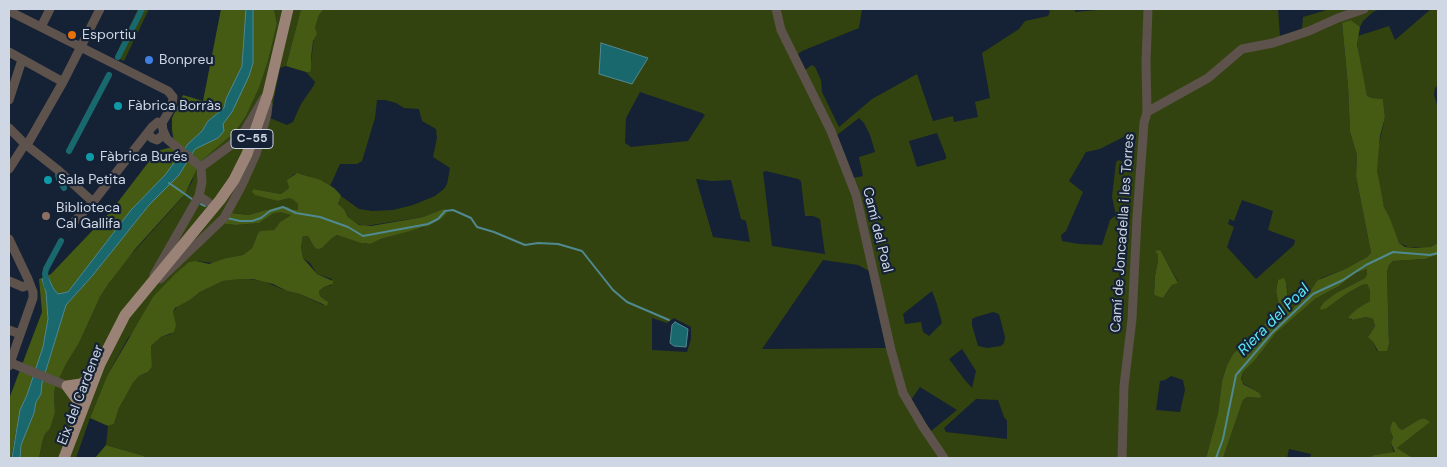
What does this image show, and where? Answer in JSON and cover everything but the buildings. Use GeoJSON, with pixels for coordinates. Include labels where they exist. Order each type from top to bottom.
{"type":"FeatureCollection","features":[{"type":"Feature","properties":{"kind":"main road","name":"Eix del Cardener"},"geometry":{"type":"LineString","coordinates":[[69,387],[90,379],[125,314],[178,252],[234,180],[247,154],[268,94],[288,9]]}},
{"type":"Feature","properties":{"kind":"main road","name":"Eix del Cardener"},"geometry":{"type":"LineString","coordinates":[[72,458],[104,372],[117,344],[150,286]]}},
{"type":"Feature","properties":{"kind":"main road","name":"Eix del Cardener"},"geometry":{"type":"LineString","coordinates":[[87,394],[92,391],[111,350],[117,344]]}},
{"type":"Feature","properties":{"kind":"main road","name":"Eix del Cardener"},"geometry":{"type":"LineString","coordinates":[[64,458],[87,394],[103,357]]}},
{"type":"Feature","properties":{"kind":"main road","name":"Eix del Cardener"},"geometry":{"type":"LineString","coordinates":[[69,387],[84,390],[89,400],[75,439],[72,458]]}},
{"type":"Feature","properties":{"kind":"main road","name":"Eix del Cardener"},"geometry":{"type":"LineString","coordinates":[[69,387],[78,401],[74,432]]}},
{"type":"Feature","properties":{"kind":"street"},"geometry":{"type":"LineString","coordinates":[[41,27],[50,9]]}},
{"type":"Feature","properties":{"kind":"street"},"geometry":{"type":"LineString","coordinates":[[9,169],[63,82],[100,9]]}},
{"type":"Feature","properties":{"kind":"street","name":"Camí del Poal"},"geometry":{"type":"LineString","coordinates":[[776,9],[781,30],[832,131],[853,186],[890,350],[904,393],[923,427],[944,458]]}},
{"type":"Feature","properties":{"kind":"street","name":"Camí de Joncadella i les Torres"},"geometry":{"type":"LineString","coordinates":[[1122,458],[1124,386],[1132,319],[1146,112],[1148,9]]}},
{"type":"Feature","properties":{"kind":"street"},"geometry":{"type":"LineString","coordinates":[[1146,112],[1208,78],[1242,50],[1273,43],[1309,31],[1364,9]]}},
{"type":"Feature","properties":{"kind":"street"},"geometry":{"type":"LineString","coordinates":[[9,11],[168,92],[173,97],[173,102],[162,123],[164,134],[171,143],[200,165],[202,182],[199,196],[150,286]]}},
{"type":"Feature","properties":{"kind":"street"},"geometry":{"type":"LineString","coordinates":[[9,52],[63,82]]}},
{"type":"Feature","properties":{"kind":"street"},"geometry":{"type":"LineString","coordinates":[[9,100],[22,60]]}},
{"type":"Feature","properties":{"kind":"street"},"geometry":{"type":"LineString","coordinates":[[200,165],[231,145],[245,130],[259,105],[268,94]]}},
{"type":"Feature","properties":{"kind":"street"},"geometry":{"type":"LineString","coordinates":[[150,286],[222,212],[242,185],[262,136],[267,114],[268,94]]}},
{"type":"Feature","properties":{"kind":"street"},"geometry":{"type":"LineString","coordinates":[[70,226],[93,202],[152,127],[158,122],[162,123]]}},
{"type":"Feature","properties":{"kind":"street"},"geometry":{"type":"LineString","coordinates":[[9,128],[93,202]]}},
{"type":"Feature","properties":{"kind":"street"},"geometry":{"type":"LineString","coordinates":[[148,134],[157,140],[164,134]]}},
{"type":"Feature","properties":{"kind":"street"},"geometry":{"type":"LineString","coordinates":[[199,196],[208,202]]}},
{"type":"Feature","properties":{"kind":"street"},"geometry":{"type":"LineString","coordinates":[[9,239],[29,281],[33,298],[9,364],[69,387]]}},
{"type":"Feature","properties":{"kind":"street"},"geometry":{"type":"LineString","coordinates":[[9,281],[23,287],[29,281]]}},
{"type":"Feature","properties":{"kind":"street"},"geometry":{"type":"LineString","coordinates":[[9,330],[20,334]]}},
{"type":"Feature","properties":{"kind":"shaded area"},"geometry":{"type":"Polygon","coordinates":[[[138,9],[149,9],[124,61],[115,57],[138,9]]]}},
{"type":"Feature","properties":{"kind":"shaded area"},"geometry":{"type":"Polygon","coordinates":[[[246,9],[253,9],[253,63],[232,112],[223,124],[224,131],[218,138],[195,149],[179,175],[149,205],[93,275],[66,305],[42,383],[41,394],[36,402],[34,413],[21,445],[20,458],[12,458],[20,410],[43,347],[48,319],[46,292],[42,279],[48,277],[58,294],[68,292],[131,210],[165,175],[188,144],[202,131],[208,121],[224,108],[226,99],[242,66],[246,9]]]}},
{"type":"Feature","properties":{"kind":"shaded area"},"geometry":{"type":"Polygon","coordinates":[[[274,9],[301,9],[286,66],[280,68],[270,118],[287,125],[293,122],[301,104],[315,82],[306,72],[310,71],[315,28],[319,15],[324,9],[862,9],[859,28],[802,51],[796,56],[805,70],[812,65],[815,67],[821,80],[822,92],[839,127],[872,99],[917,74],[933,121],[953,116],[954,122],[978,117],[975,102],[990,98],[982,53],[1019,29],[1025,21],[1048,16],[1050,11],[1047,9],[1075,9],[1075,12],[1098,9],[1278,9],[1280,36],[1302,29],[1303,17],[1330,9],[1380,9],[1373,12],[1363,21],[1360,27],[1351,20],[1342,24],[1350,132],[1357,155],[1356,176],[1371,253],[1345,269],[1321,278],[1292,310],[1288,299],[1287,286],[1278,280],[1276,291],[1278,311],[1233,354],[1227,365],[1222,381],[1218,413],[1206,458],[146,458],[106,445],[108,426],[114,424],[119,408],[133,383],[152,367],[151,346],[161,337],[171,334],[174,319],[173,312],[178,306],[200,292],[223,281],[242,278],[263,281],[300,294],[323,305],[327,301],[320,296],[319,291],[324,287],[332,285],[332,279],[317,274],[310,263],[303,258],[301,247],[303,236],[308,236],[314,247],[322,248],[337,235],[366,244],[423,228],[441,219],[443,209],[423,217],[365,226],[349,218],[344,209],[338,204],[341,196],[359,209],[372,211],[393,210],[413,205],[435,196],[447,184],[450,168],[433,157],[437,138],[436,129],[422,121],[419,109],[404,108],[396,103],[377,100],[375,118],[362,161],[357,164],[340,164],[330,186],[323,181],[301,174],[294,174],[288,180],[289,188],[281,194],[253,189],[278,201],[292,199],[298,204],[298,210],[281,206],[248,215],[234,213],[226,224],[259,223],[274,213],[281,211],[291,215],[280,222],[274,230],[258,233],[252,248],[243,255],[213,263],[196,261],[128,338],[107,376],[76,458],[39,458],[43,439],[50,429],[55,413],[55,388],[66,364],[79,343],[100,297],[118,269],[182,198],[192,182],[195,170],[200,162],[239,127],[259,88],[277,24],[274,9]],[[640,92],[626,118],[625,143],[631,147],[688,141],[705,115],[640,92]],[[859,118],[837,135],[853,178],[863,176],[859,157],[875,152],[870,135],[859,118]],[[1133,132],[1100,149],[1086,152],[1069,181],[1083,192],[1066,231],[1061,235],[1062,241],[1102,245],[1110,220],[1116,215],[1112,197],[1116,162],[1119,160],[1124,163],[1133,158],[1135,133],[1133,132]],[[937,133],[909,141],[917,167],[946,159],[937,133]],[[766,171],[763,172],[772,246],[825,254],[820,219],[813,216],[805,216],[801,181],[766,171]],[[696,179],[713,237],[750,242],[746,221],[741,219],[731,180],[712,181],[696,179]],[[1242,200],[1234,221],[1229,219],[1228,224],[1234,227],[1227,247],[1256,279],[1294,245],[1295,240],[1268,230],[1273,211],[1242,200]],[[1161,251],[1156,252],[1158,260],[1154,295],[1164,297],[1172,285],[1178,282],[1161,251]],[[823,260],[762,349],[886,348],[871,272],[858,265],[823,260]],[[932,291],[903,314],[905,324],[921,322],[923,332],[929,336],[942,323],[932,291]],[[993,312],[976,317],[972,319],[978,346],[988,348],[1001,346],[1004,343],[1005,337],[999,314],[993,312]],[[652,318],[652,350],[687,352],[691,339],[691,327],[674,318],[667,323],[652,318]],[[962,349],[949,359],[972,388],[976,371],[962,349]],[[1171,376],[1160,381],[1156,410],[1180,412],[1185,390],[1183,380],[1171,376]],[[920,387],[911,400],[931,431],[957,410],[920,387]],[[976,399],[944,428],[946,432],[1007,439],[1007,421],[998,400],[976,399]]]}},
{"type":"Feature","properties":{"kind":"shaded area"},"geometry":{"type":"Polygon","coordinates":[[[1431,9],[1438,9],[1438,85],[1435,88],[1434,95],[1438,108],[1438,243],[1427,248],[1408,247],[1399,243],[1384,207],[1377,170],[1377,153],[1385,117],[1383,99],[1367,96],[1357,41],[1358,36],[1389,26],[1395,40],[1431,9]]]}},
{"type":"Feature","properties":{"kind":"shaded area"},"geometry":{"type":"Polygon","coordinates":[[[601,43],[648,58],[632,84],[599,74],[601,43]]]}},
{"type":"Feature","properties":{"kind":"shaded area"},"geometry":{"type":"Polygon","coordinates":[[[1438,255],[1438,458],[1413,458],[1397,448],[1429,422],[1424,418],[1402,430],[1396,424],[1390,430],[1393,437],[1391,443],[1394,453],[1374,455],[1368,458],[1310,458],[1311,454],[1289,449],[1287,458],[1223,458],[1243,400],[1247,397],[1260,398],[1258,392],[1241,382],[1243,372],[1276,333],[1315,299],[1339,286],[1356,273],[1367,269],[1365,278],[1336,293],[1321,305],[1327,308],[1346,294],[1367,284],[1370,291],[1370,301],[1349,316],[1351,320],[1366,317],[1373,319],[1375,326],[1369,335],[1370,339],[1377,351],[1387,348],[1389,344],[1387,272],[1389,265],[1393,261],[1425,259],[1438,255]]]}},
{"type":"Feature","properties":{"kind":"shaded area"},"geometry":{"type":"Polygon","coordinates":[[[675,322],[688,329],[686,347],[674,346],[670,343],[672,325],[675,322]]]}},
{"type":"Feature","properties":{"kind":"green space"},"geometry":{"type":"Polygon","coordinates":[[[221,9],[246,9],[242,66],[226,99],[224,108],[208,121],[202,131],[188,144],[165,175],[131,210],[68,292],[58,294],[48,277],[42,279],[46,292],[48,319],[43,347],[20,410],[11,458],[9,458],[9,399],[42,312],[39,279],[51,274],[111,211],[157,151],[172,147],[174,143],[172,118],[183,95],[203,101],[221,9]]]}},
{"type":"Feature","properties":{"kind":"green space"},"geometry":{"type":"Polygon","coordinates":[[[253,9],[274,9],[277,24],[259,88],[246,116],[236,131],[200,162],[185,194],[136,248],[109,283],[100,297],[79,343],[66,364],[55,388],[55,413],[50,429],[43,439],[39,458],[20,458],[21,445],[34,413],[36,402],[41,394],[42,383],[66,305],[93,275],[149,205],[179,175],[195,149],[206,143],[232,112],[253,63],[253,9]]]}},
{"type":"Feature","properties":{"kind":"green space"},"geometry":{"type":"Polygon","coordinates":[[[301,9],[324,9],[319,15],[315,28],[317,34],[313,41],[310,72],[286,66],[301,9]]]}},
{"type":"Feature","properties":{"kind":"green space"},"geometry":{"type":"Polygon","coordinates":[[[1351,20],[1360,27],[1357,44],[1367,96],[1383,99],[1385,117],[1380,136],[1377,170],[1384,207],[1399,243],[1405,247],[1416,248],[1430,247],[1438,243],[1438,255],[1425,259],[1393,261],[1389,265],[1387,272],[1389,344],[1387,351],[1378,351],[1368,337],[1375,326],[1373,319],[1366,317],[1353,320],[1349,318],[1357,309],[1370,301],[1370,291],[1367,284],[1346,294],[1327,308],[1321,310],[1320,308],[1323,303],[1336,293],[1365,278],[1367,269],[1356,273],[1339,286],[1315,299],[1276,333],[1243,372],[1241,379],[1243,384],[1258,392],[1261,396],[1260,398],[1247,397],[1243,400],[1223,458],[1206,458],[1218,413],[1222,381],[1227,365],[1233,354],[1278,311],[1276,291],[1278,280],[1284,278],[1289,305],[1292,309],[1308,294],[1318,280],[1345,269],[1371,253],[1356,176],[1357,155],[1350,132],[1342,23],[1351,20]]]}},
{"type":"Feature","properties":{"kind":"green space"},"geometry":{"type":"Polygon","coordinates":[[[297,173],[321,180],[334,188],[341,196],[338,204],[344,209],[348,217],[359,225],[371,226],[423,217],[443,209],[447,213],[441,219],[428,226],[381,239],[370,244],[337,235],[322,248],[318,249],[314,247],[308,236],[303,236],[301,247],[303,258],[317,274],[333,281],[333,284],[319,291],[320,296],[328,302],[327,306],[273,284],[253,279],[223,281],[200,292],[175,308],[173,312],[176,325],[174,332],[161,337],[151,346],[152,367],[133,383],[119,408],[114,424],[108,426],[90,418],[107,376],[153,297],[189,262],[196,261],[209,264],[243,255],[252,248],[258,233],[274,230],[280,222],[291,215],[281,212],[274,213],[259,223],[226,224],[232,213],[248,215],[281,206],[298,210],[298,204],[292,199],[278,201],[255,195],[252,192],[253,189],[281,194],[289,188],[287,180],[297,173]]]}},
{"type":"Feature","properties":{"kind":"green space"},"geometry":{"type":"Polygon","coordinates":[[[1161,251],[1178,283],[1172,285],[1163,298],[1154,295],[1158,260],[1158,254],[1155,252],[1161,251]]]}},
{"type":"Feature","properties":{"kind":"green space"},"geometry":{"type":"Polygon","coordinates":[[[1424,418],[1430,422],[1397,448],[1413,458],[1368,458],[1374,455],[1395,452],[1391,443],[1393,437],[1390,430],[1392,422],[1395,422],[1402,430],[1424,418]]]}},
{"type":"Feature","properties":{"kind":"green space"},"geometry":{"type":"Polygon","coordinates":[[[106,445],[144,456],[146,458],[95,458],[106,445]]]}},
{"type":"Feature","properties":{"kind":"waterway"},"geometry":{"type":"LineString","coordinates":[[118,57],[142,9]]}},
{"type":"Feature","properties":{"kind":"waterway"},"geometry":{"type":"LineString","coordinates":[[69,151],[109,75]]}},
{"type":"Feature","properties":{"kind":"waterway"},"geometry":{"type":"LineString","coordinates":[[58,175],[64,188]]}},
{"type":"Feature","properties":{"kind":"waterway"},"geometry":{"type":"LineString","coordinates":[[169,183],[192,199]]}},
{"type":"Feature","properties":{"kind":"waterway"},"geometry":{"type":"LineString","coordinates":[[201,204],[205,206]]}},
{"type":"Feature","properties":{"kind":"waterway"},"geometry":{"type":"LineString","coordinates":[[227,218],[252,221],[261,218],[270,211],[283,207],[296,213],[320,217],[348,227],[363,236],[428,224],[438,219],[445,211],[453,210],[471,218],[477,227],[525,245],[538,243],[558,244],[582,251],[613,290],[627,302],[669,320]]}},
{"type":"Feature","properties":{"kind":"waterway"},"geometry":{"type":"LineString","coordinates":[[47,286],[46,269],[61,241]]}},
{"type":"Feature","properties":{"kind":"waterway","name":"Riera del Poal"},"geometry":{"type":"LineString","coordinates":[[1216,458],[1223,439],[1236,375],[1272,333],[1313,294],[1343,280],[1366,265],[1393,252],[1430,255],[1438,253]]}},
{"type":"Feature","properties":{"kind":"place","name":"Esportiu"},"geometry":{"type":"Point","coordinates":[72,35]}},
{"type":"Feature","properties":{"kind":"place","name":"Bonpreu"},"geometry":{"type":"Point","coordinates":[149,60]}},
{"type":"Feature","properties":{"kind":"place","name":"Fàbrica Borràs"},"geometry":{"type":"Point","coordinates":[118,106]}},
{"type":"Feature","properties":{"kind":"place","name":"Fàbrica Burés"},"geometry":{"type":"Point","coordinates":[90,157]}},
{"type":"Feature","properties":{"kind":"place","name":"Sala Petita"},"geometry":{"type":"Point","coordinates":[48,180]}},
{"type":"Feature","properties":{"kind":"place","name":"Biblioteca Cal Gallifa"},"geometry":{"type":"Point","coordinates":[46,216]}}]}
